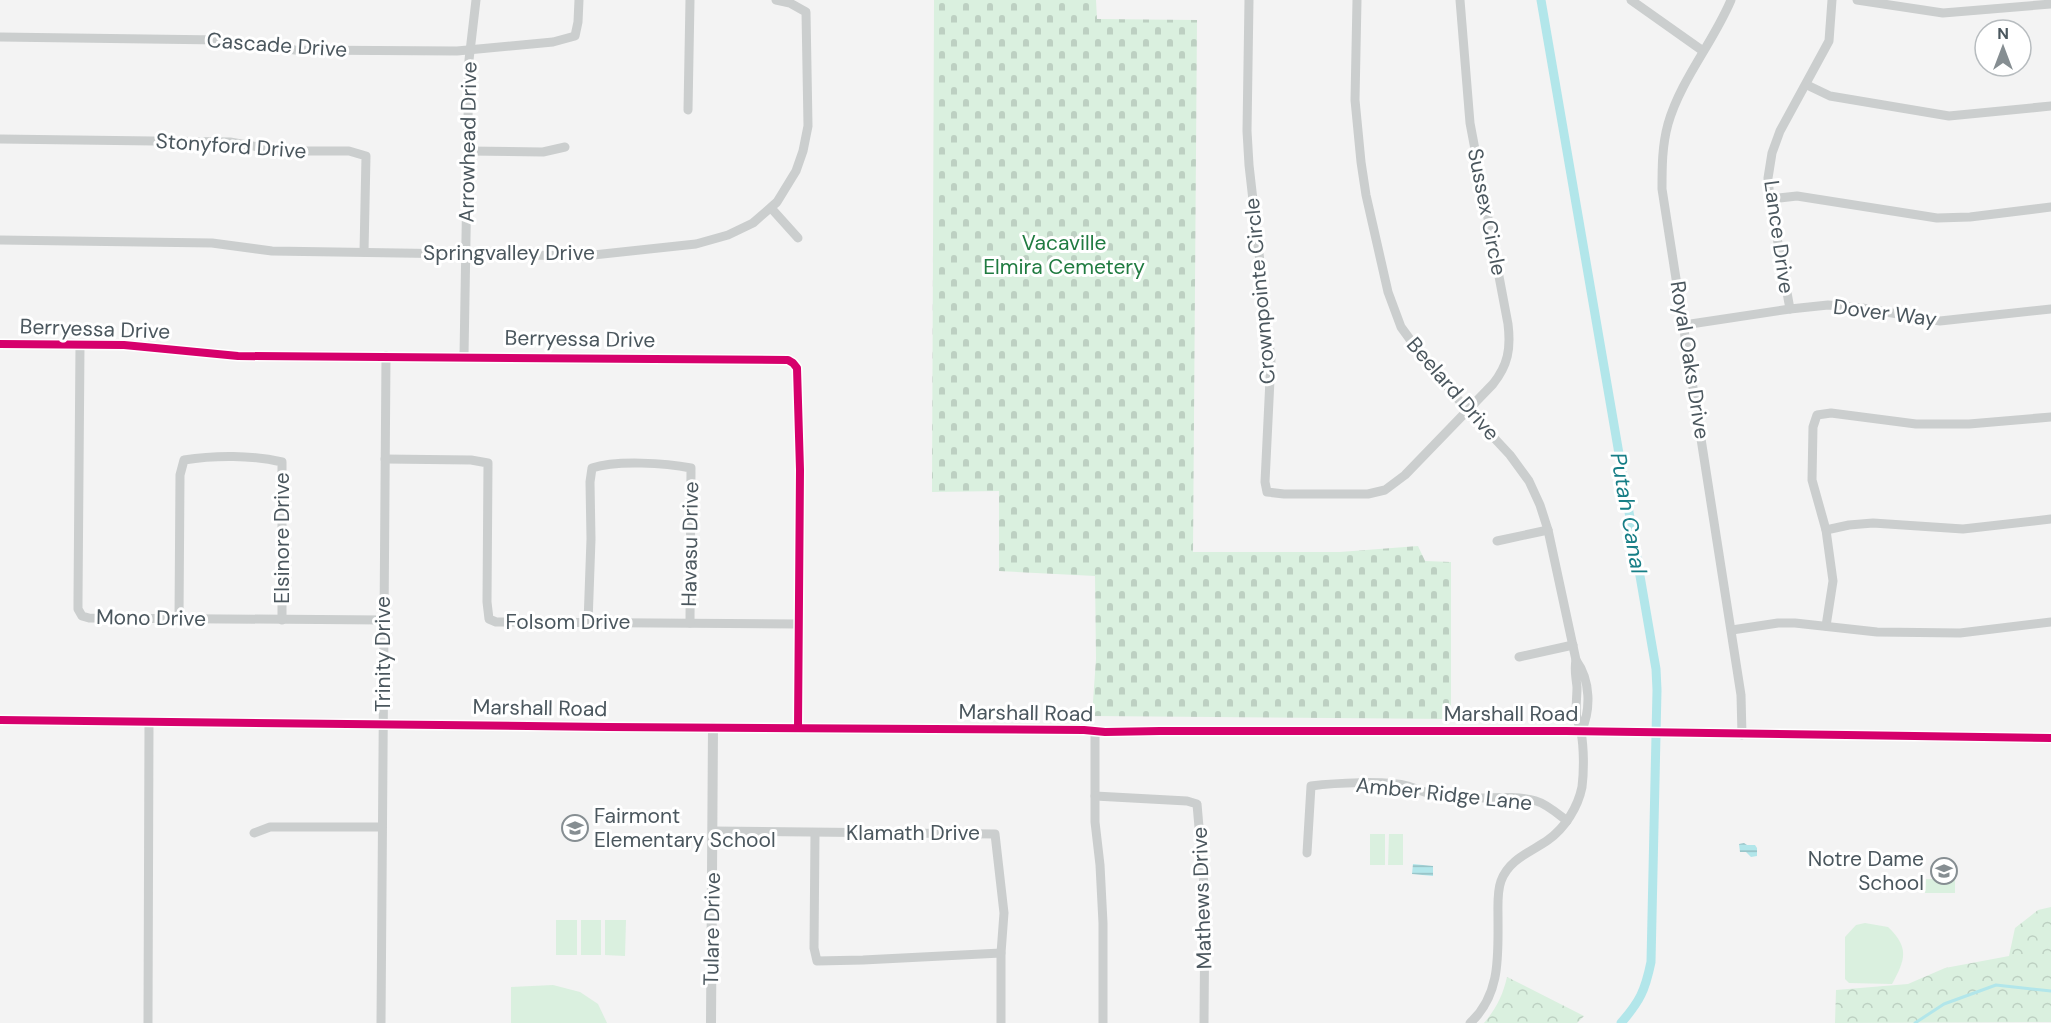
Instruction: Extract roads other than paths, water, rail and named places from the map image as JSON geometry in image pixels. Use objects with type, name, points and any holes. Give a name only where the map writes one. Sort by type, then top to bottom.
[{"type":"street","name":"Arrowhead Drive","points":[[464,356],[470,49],[476,0]]},
{"type":"street","name":"Cascade Drive","points":[[0,37],[221,40],[295,50],[457,51],[553,42],[575,36],[579,0]]},
{"type":"street","points":[[688,110],[690,0]]},
{"type":"street","name":"Springvalley Drive","points":[[0,240],[212,243],[272,251],[584,256],[696,244],[728,235],[753,222],[777,202],[803,152],[808,126],[806,12],[790,3],[776,0]]},
{"type":"street","name":"Crownpointe Circle","points":[[1249,0],[1247,131],[1249,165],[1271,359],[1265,455],[1267,492],[1368,494],[1385,490],[1405,475],[1468,408]]},
{"type":"street","name":"Beelard Drive","points":[[1357,0],[1355,100],[1360,162],[1388,292],[1401,327],[1436,373],[1510,455],[1529,482],[1548,530],[1576,660],[1574,672],[1576,718],[1581,732],[1582,786],[1577,805],[1567,821],[1550,839],[1516,860],[1504,873],[1498,898],[1496,976],[1488,1000],[1470,1023]]},
{"type":"street","name":"Sussex Circle","points":[[1460,0],[1470,123],[1510,341],[1509,356],[1503,371],[1468,408]]},
{"type":"street","points":[[1631,0],[1703,51]]},
{"type":"street","name":"Royal Oaks Drive","points":[[1731,0],[1721,24],[1703,51],[1673,109],[1662,154],[1662,189],[1742,695],[1742,735]]},
{"type":"street","name":"Lance Drive","points":[[1790,309],[1768,178],[1772,153],[1780,131],[1829,40],[1833,0]]},
{"type":"street","points":[[1857,0],[1943,13],[2051,4]]},
{"type":"street","points":[[1806,85],[1830,96],[1949,116],[2051,106]]},
{"type":"street","name":"Stonyford Drive","points":[[0,139],[230,142],[282,151],[355,152],[366,156],[363,252]]},
{"type":"street","points":[[468,151],[543,152],[565,147]]},
{"type":"street","points":[[1770,199],[1797,196],[1937,218],[1970,217],[2051,207]]},
{"type":"street","points":[[771,208],[798,238]]},
{"type":"street","name":"Dover Way","points":[[1684,325],[1828,305],[1862,308],[1940,321],[2051,309]]},
{"type":"street","name":"Berryessa Drive","points":[[0,344],[124,345],[238,356],[788,360],[797,368],[800,470],[798,728]]},
{"type":"street","name":"Mono Drive","points":[[80,345],[78,609],[82,616],[89,618],[384,620]]},
{"type":"street","name":"Trinity Drive","points":[[381,1023],[386,356]]},
{"type":"street","points":[[1826,626],[1833,580],[1826,530],[1812,480],[1813,427],[1817,415],[1831,414],[1916,424],[1969,424],[2051,417]]},
{"type":"street","name":"Elsinore Drive","points":[[179,619],[180,475],[184,460],[265,458],[282,462],[282,620]]},
{"type":"street","name":"Folsom Drive","points":[[385,459],[471,460],[488,463],[487,602],[489,619],[496,622],[798,624]]},
{"type":"street","name":"Havasu Drive","points":[[588,623],[591,475],[592,468],[604,464],[674,464],[691,468],[690,623]]},
{"type":"street","points":[[1826,530],[1873,523],[1963,529],[2051,519]]},
{"type":"street","points":[[1497,541],[1548,530]]},
{"type":"street","points":[[1732,630],[1778,623],[1894,633],[1960,633],[2051,622]]},
{"type":"street","points":[[1518,657],[1573,645]]},
{"type":"street","name":"Marshall Road","points":[[0,720],[1095,731],[1581,732],[2051,738]]},
{"type":"street","points":[[148,1023],[149,722]]},
{"type":"street","name":"Tulare Drive","points":[[711,1023],[713,727]]},
{"type":"street","points":[[1095,731],[1095,822],[1101,865],[1103,923],[1103,1023]]},
{"type":"street","name":"Amber Ridge Lane","points":[[1307,853],[1311,786],[1325,784],[1389,784],[1407,786],[1431,795],[1451,798],[1524,799],[1537,801],[1567,821]]},
{"type":"street","name":"Mathews Drive","points":[[1095,796],[1187,801],[1197,804],[1205,897],[1204,1023]]},
{"type":"street","points":[[254,833],[270,828],[382,827]]},
{"type":"street","name":"Klamath Drive","points":[[713,831],[995,834],[1004,913],[1001,953],[1001,1023]]},
{"type":"street","points":[[815,833],[814,948],[817,961],[1001,953]]},
{"type":"water","points":[[1739,844],[1755,845],[1757,856],[1751,857],[1746,852],[1740,852]]},
{"type":"water","points":[[1413,864],[1433,866],[1433,876],[1412,874]]},
{"type":"waterway","name":"Putah Canal","points":[[1541,0],[1656,669],[1651,962],[1641,995],[1621,1023]]},
{"type":"waterway","points":[[1915,1023],[1944,1004],[1996,985],[2051,991]]},
{"type":"place","name":"Fairmont Elementary School","points":[[575,828]]},
{"type":"place","name":"Notre Dame School","points":[[1944,871]]},
{"type":"park label","name":"Vacaville Elmira Cemetery","points":[[1064,255]]}]
